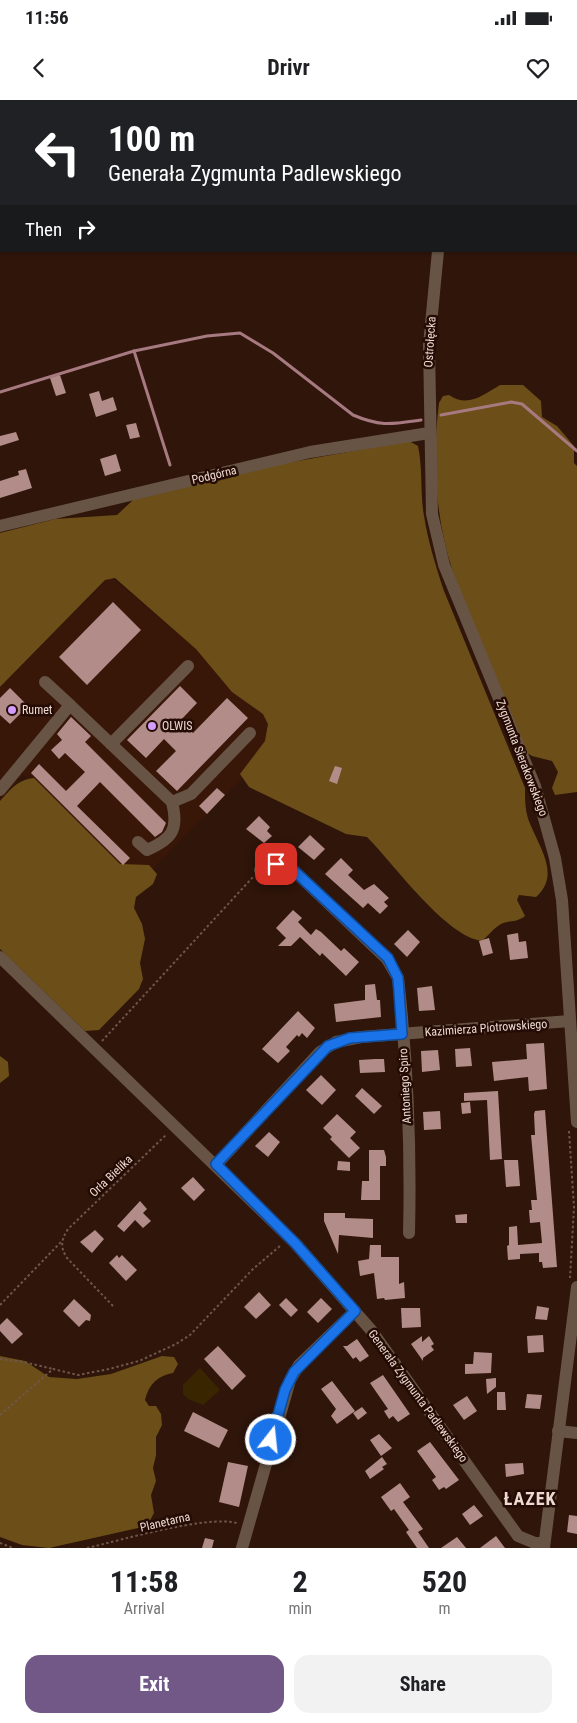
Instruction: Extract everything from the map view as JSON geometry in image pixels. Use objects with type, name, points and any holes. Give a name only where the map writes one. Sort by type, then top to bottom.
[{"type":"street","name":"Ostrołęcka","points":[[429,433],[429,345],[438,252]]},
{"type":"street","name":"Podgórna","points":[[0,526],[310,452],[429,433]]},
{"type":"street","name":"Zygmunta Sierakowskiego","points":[[429,433],[430,503],[440,551],[452,588],[536,786],[555,858],[562,900],[570,1021],[573,1124]]},
{"type":"street","points":[[111,744],[188,666]]},
{"type":"street","points":[[45,682],[172,802],[176,823],[168,838],[147,850],[138,842]]},
{"type":"street","points":[[0,790],[70,705]]},
{"type":"street","points":[[172,802],[191,794],[250,733]]},
{"type":"street","name":"Antoniego Spiro","points":[[260,870],[276,864],[290,867],[388,958],[398,978],[410,1192],[409,1233]]},
{"type":"street","name":"Generała Zygmunta Padlewskiego","points":[[0,957],[216,1164],[295,1243],[355,1311],[392,1357],[518,1536],[544,1546]]},
{"type":"street","name":"Kazimierza Piotrowskiego","points":[[216,1164],[328,1046],[350,1038],[570,1021]]},
{"type":"street","points":[[544,1546],[573,1286]]},
{"type":"street","points":[[242,1548],[247,1525],[290,1380],[299,1365],[355,1311]]},
{"type":"street","points":[[558,1432],[577,1433]]},
{"type":"path","points":[[96,1048],[260,870]]},
{"type":"path","points":[[573,1124],[573,1286]]},
{"type":"path","name":"Orła Bielika","points":[[0,1306],[62,1242],[68,1229],[176,1126]]},
{"type":"path","points":[[62,1242],[67,1258],[113,1306]]},
{"type":"path","points":[[0,1359],[24,1362],[78,1375],[139,1361],[176,1344],[190,1335],[253,1269],[280,1246]]},
{"type":"path","points":[[0,1415],[53,1369]]},
{"type":"path","name":"Planetarna","points":[[87,1548],[205,1522],[229,1520],[247,1525]]},
{"type":"path","points":[[0,1543],[13,1548]]},
{"type":"shaded area","points":[[500,385],[523,385],[541,401],[542,417],[557,426],[574,446],[574,463],[577,466],[577,792],[555,795],[552,788],[558,772],[552,761],[532,756],[524,751],[453,572],[442,530],[436,467],[439,403],[443,396],[449,395],[456,399],[475,399]]},
{"type":"shaded area","points":[[409,441],[418,446],[424,516],[441,582],[525,788],[525,803],[528,817],[543,853],[548,872],[543,889],[536,897],[519,895],[517,900],[525,916],[518,920],[501,924],[482,941],[468,936],[436,913],[367,837],[346,834],[249,787],[240,774],[265,741],[268,724],[263,714],[232,692],[196,649],[115,578],[105,580],[0,687],[0,533],[55,519],[117,515],[133,500],[281,464]]},
{"type":"shaded area","name":"Rumet","points":[[110,576],[292,727],[139,883],[23,775],[0,802],[0,688]]},
{"type":"shaded area","points":[[34,778],[120,864],[149,865],[157,874],[153,884],[136,897],[134,908],[142,924],[145,939],[140,963],[143,979],[139,989],[99,1030],[85,1031],[0,949],[0,801],[19,783]]},
{"type":"shaded area","points":[[0,1056],[8,1062],[9,1076],[0,1083]]},
{"type":"shaded area","points":[[0,1356],[25,1361],[49,1377],[77,1379],[111,1374],[162,1356],[174,1357],[178,1364],[173,1373],[162,1376],[154,1382],[145,1400],[149,1406],[156,1406],[161,1414],[162,1425],[156,1437],[156,1455],[153,1468],[156,1481],[151,1495],[154,1513],[147,1526],[49,1548],[22,1545],[0,1537]]},
{"type":"shaded area","points":[[200,1368],[220,1390],[203,1405],[188,1399],[183,1394],[183,1385]]},
{"type":"building","points":[[60,375],[66,393],[56,396],[50,378]]},
{"type":"building","points":[[99,391],[102,401],[113,397],[117,410],[96,417],[89,394]]},
{"type":"building","points":[[136,423],[140,437],[130,439],[126,425]]},
{"type":"building","points":[[16,432],[19,440],[0,446],[0,436]]},
{"type":"building","points":[[116,454],[121,471],[105,476],[100,459]]},
{"type":"building","points":[[26,469],[32,488],[0,498],[0,481],[19,475],[18,471]]},
{"type":"building","points":[[113,602],[141,630],[87,685],[59,657]]},
{"type":"building","points":[[180,686],[197,703],[180,721],[193,733],[227,698],[248,718],[177,791],[156,771],[176,751],[164,739],[146,758],[127,740]]},
{"type":"building","name":"Rumet","points":[[10,688],[28,706],[10,724],[0,715],[0,698]]},
{"type":"building","points":[[71,717],[91,736],[85,742],[166,823],[162,832],[155,837],[100,782],[77,806],[130,858],[123,865],[31,773],[39,764],[66,791],[85,772],[65,753],[59,759],[51,750],[62,740],[57,734]]},
{"type":"building","points":[[335,766],[342,768],[337,784],[329,781]]},
{"type":"building","points":[[217,788],[225,795],[207,814],[199,806]]},
{"type":"building","points":[[259,816],[270,827],[267,831],[272,836],[264,843],[246,829]]},
{"type":"building","points":[[310,835],[325,849],[314,860],[298,847]]},
{"type":"building","points":[[341,858],[353,870],[348,875],[364,890],[374,884],[389,898],[384,902],[388,906],[380,914],[368,903],[363,908],[325,874]]},
{"type":"building","points":[[293,910],[302,918],[298,922],[311,935],[316,929],[341,951],[344,948],[359,962],[346,976],[322,953],[320,956],[300,937],[291,946],[278,946],[286,938],[276,928]]},
{"type":"building","points":[[408,930],[420,942],[407,957],[394,944]]},
{"type":"building","points":[[518,933],[519,942],[526,941],[528,958],[510,960],[507,935]]},
{"type":"building","points":[[489,938],[493,953],[483,956],[479,941]]},
{"type":"building","points":[[375,984],[377,1000],[380,1000],[381,1017],[336,1022],[334,1004],[365,1000],[365,985]]},
{"type":"building","points":[[432,986],[435,1010],[419,1011],[417,988]]},
{"type":"building","points":[[298,1011],[315,1028],[307,1038],[302,1033],[299,1037],[297,1035],[286,1047],[290,1051],[278,1063],[262,1049]]},
{"type":"building","points":[[544,1043],[547,1089],[529,1091],[528,1077],[494,1081],[492,1062],[527,1059],[526,1044]]},
{"type":"building","points":[[470,1048],[472,1066],[456,1067],[455,1049]]},
{"type":"building","points":[[438,1050],[440,1070],[422,1072],[421,1051]]},
{"type":"building","points":[[384,1059],[385,1072],[360,1073],[359,1060]]},
{"type":"building","points":[[321,1075],[336,1090],[322,1105],[306,1090]]},
{"type":"building","points":[[362,1088],[382,1106],[374,1114],[355,1096]]},
{"type":"building","points":[[498,1091],[502,1159],[490,1160],[487,1100],[464,1101],[464,1093]]},
{"type":"building","points":[[470,1102],[471,1113],[462,1114],[461,1103]]},
{"type":"building","points":[[545,1110],[557,1267],[543,1268],[542,1262],[539,1262],[539,1253],[520,1254],[520,1259],[508,1260],[507,1246],[509,1245],[509,1227],[517,1226],[518,1245],[542,1243],[540,1222],[530,1223],[529,1210],[532,1210],[531,1200],[537,1200],[531,1135],[535,1135],[534,1114],[535,1111]]},
{"type":"building","points":[[440,1111],[441,1129],[424,1130],[423,1112]]},
{"type":"building","points":[[337,1114],[356,1132],[350,1138],[360,1148],[349,1158],[330,1139],[332,1137],[323,1128]]},
{"type":"building","points":[[269,1132],[280,1142],[268,1157],[255,1146]]},
{"type":"building","points":[[369,1150],[384,1150],[386,1157],[386,1166],[380,1166],[380,1200],[361,1200],[362,1181],[369,1181]]},
{"type":"building","points":[[504,1160],[518,1160],[520,1186],[506,1187]]},
{"type":"building","points":[[338,1161],[350,1162],[350,1171],[337,1170]]},
{"type":"building","points":[[193,1177],[205,1190],[194,1201],[181,1188]]},
{"type":"building","points":[[140,1201],[147,1209],[143,1213],[151,1221],[143,1228],[135,1220],[124,1232],[117,1226]]},
{"type":"building","points":[[324,1213],[345,1213],[345,1218],[373,1219],[373,1238],[339,1235],[338,1254],[324,1221]]},
{"type":"building","points":[[467,1214],[467,1223],[456,1223],[455,1215]]},
{"type":"building","points":[[95,1230],[104,1239],[92,1253],[80,1242]]},
{"type":"building","points":[[370,1245],[381,1245],[381,1257],[399,1257],[399,1284],[404,1282],[405,1298],[377,1299],[374,1273],[360,1276],[358,1261],[369,1259]]},
{"type":"building","points":[[117,1255],[119,1258],[122,1255],[137,1270],[126,1281],[109,1263]]},
{"type":"building","points":[[259,1292],[271,1305],[256,1319],[244,1307]]},
{"type":"building","points":[[286,1298],[298,1310],[291,1317],[279,1305]]},
{"type":"building","points":[[321,1298],[332,1309],[318,1323],[307,1312]]},
{"type":"building","points":[[74,1299],[91,1315],[90,1321],[86,1320],[79,1327],[63,1311]]},
{"type":"building","points":[[537,1306],[549,1308],[547,1320],[535,1319]]},
{"type":"building","points":[[401,1308],[420,1308],[421,1327],[402,1328]]},
{"type":"building","points":[[7,1318],[23,1334],[12,1344],[0,1331],[0,1325]]},
{"type":"building","points":[[543,1335],[544,1352],[528,1353],[527,1336]]},
{"type":"building","points":[[422,1336],[422,1342],[429,1336],[434,1344],[431,1346],[434,1350],[423,1358],[423,1361],[411,1344]]},
{"type":"building","points":[[357,1339],[369,1356],[360,1362],[356,1357],[353,1359],[343,1346],[347,1346]]},
{"type":"building","points":[[218,1346],[246,1376],[232,1390],[204,1359]]},
{"type":"building","points":[[474,1352],[492,1353],[491,1373],[465,1374],[465,1364],[473,1364]]},
{"type":"building","points":[[383,1375],[410,1414],[398,1422],[393,1416],[389,1419],[384,1411],[388,1409],[370,1383]]},
{"type":"building","points":[[496,1378],[496,1387],[487,1394],[486,1379]]},
{"type":"building","points":[[332,1381],[355,1411],[337,1424],[331,1416],[336,1409],[321,1389]]},
{"type":"building","points":[[497,1392],[505,1392],[506,1410],[497,1410]]},
{"type":"building","points":[[527,1394],[542,1395],[540,1409],[525,1408]]},
{"type":"building","points":[[467,1396],[477,1411],[464,1420],[453,1405]]},
{"type":"building","points":[[362,1407],[367,1413],[358,1420],[353,1413]]},
{"type":"building","points":[[193,1412],[228,1430],[219,1448],[184,1431]]},
{"type":"building","points":[[379,1434],[392,1448],[381,1456],[370,1440]]},
{"type":"building","points":[[430,1442],[459,1480],[446,1489],[444,1487],[439,1490],[432,1480],[436,1477],[417,1451]]},
{"type":"building","points":[[382,1457],[387,1464],[382,1467],[384,1469],[370,1479],[365,1471]]},
{"type":"building","points":[[228,1462],[248,1466],[239,1507],[219,1502]]},
{"type":"building","points":[[523,1463],[524,1474],[506,1477],[505,1464]]},
{"type":"building","points":[[400,1483],[410,1497],[403,1502],[423,1529],[418,1532],[429,1548],[417,1548],[406,1532],[409,1530],[394,1509],[391,1511],[381,1497]]},
{"type":"building","points":[[474,1505],[483,1516],[470,1525],[462,1514]]},
{"type":"building","points":[[569,1515],[577,1516],[577,1534],[567,1532]]},
{"type":"building","points":[[496,1536],[505,1548],[480,1548]]},
{"type":"building","points":[[457,1537],[466,1548],[441,1548]]},
{"type":"building","points":[[205,1538],[214,1540],[212,1548],[202,1548]]},
{"type":"waterway","points":[[0,392],[134,351],[207,336],[240,333],[273,353],[353,415],[387,424],[421,420]]},
{"type":"waterway","points":[[134,351],[170,465]]},
{"type":"waterway","points":[[441,415],[511,402],[522,404],[577,451]]},
{"type":"place","name":"Rumet","points":[[12,710]]},
{"type":"place","name":"OLWIS","points":[[152,726]]},
{"type":"district","name":"ŁAZEK","points":[[530,1499]]},
{"type":"route","points":[[271,1440],[285,1390],[294,1372],[355,1311],[295,1243],[216,1164],[320,1052],[328,1046],[350,1038],[402,1034],[398,978],[388,958],[290,867],[284,864],[276,864]]}]
